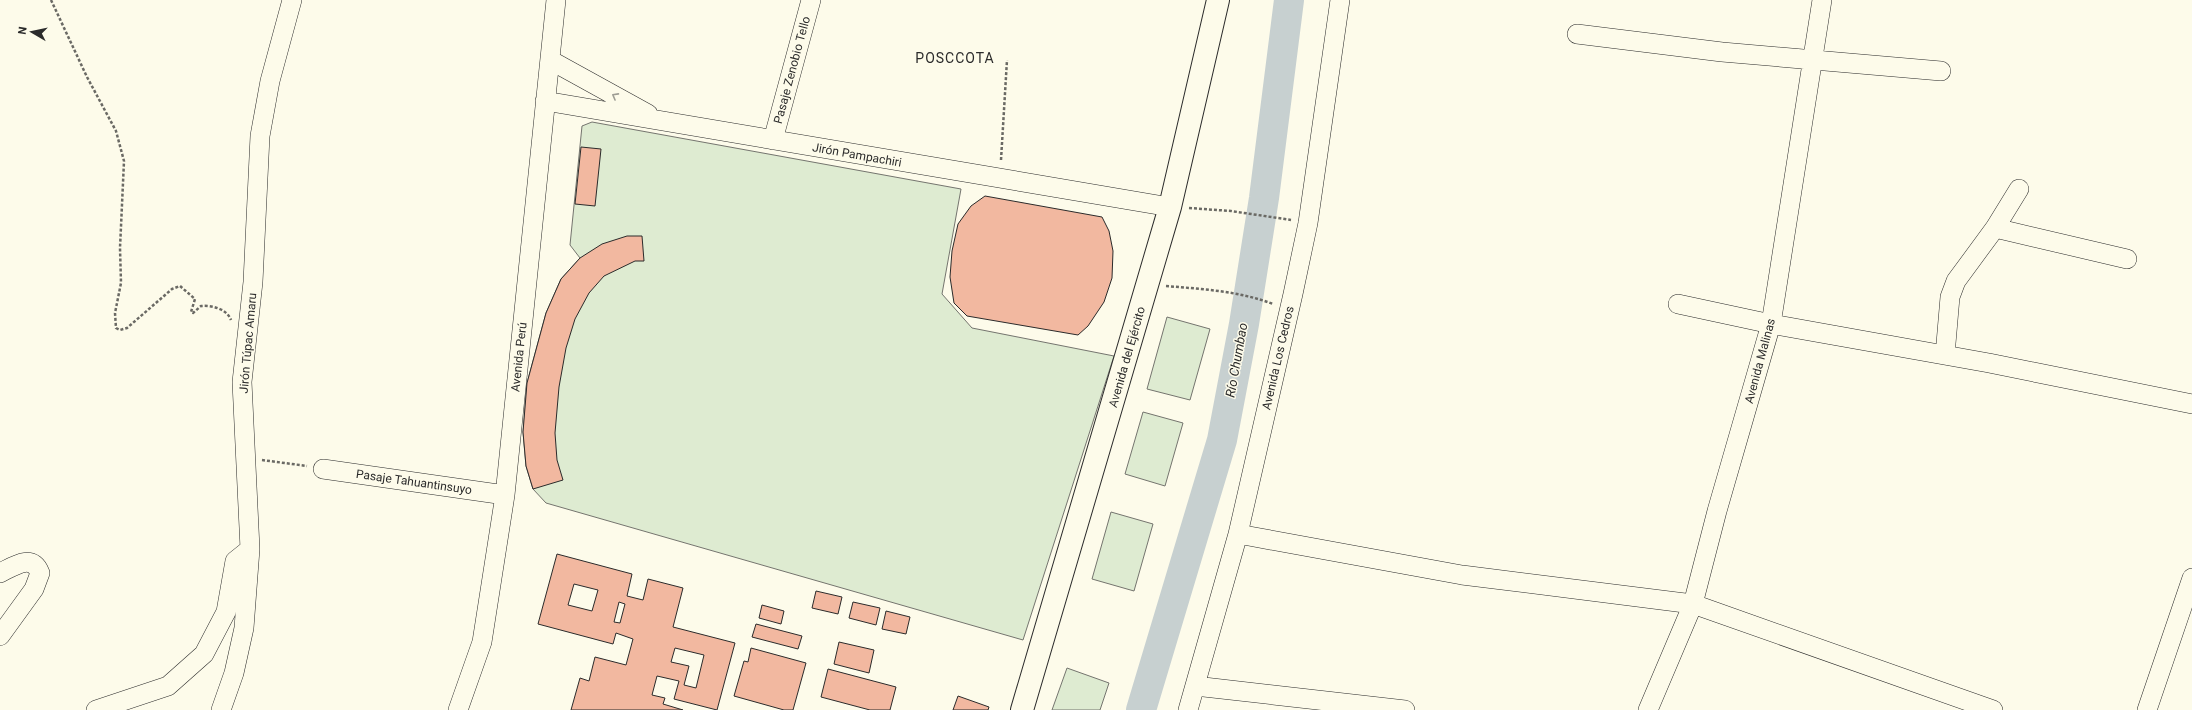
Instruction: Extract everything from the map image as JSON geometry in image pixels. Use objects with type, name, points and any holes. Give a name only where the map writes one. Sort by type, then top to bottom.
[{"type":"highway","name":"Avenida del Ejército","points":[[1022,710],[1170,207],[1218,0]]},
{"type":"street","name":"Jirón Túpac Amaru","points":[[221,710],[234,673],[244,628],[250,549],[242,382],[253,282],[260,136],[270,81],[292,0]]},
{"type":"street","name":"Avenida Perú","points":[[458,710],[482,642],[505,495],[556,0]]},
{"type":"street","name":"Pasaje Zenobio Tello","points":[[773,140],[811,0]]},
{"type":"street","name":"Avenida Los Cedros","points":[[1188,710],[1238,534],[1308,223],[1340,0]]},
{"type":"street","name":"Avenida Malinas","points":[[1648,710],[1693,604],[1717,511],[1770,324],[1814,60],[1822,0]]},
{"type":"street","points":[[1577,34],[1722,52],[1941,71]]},
{"type":"street","points":[[550,60],[662,121]]},
{"type":"street","name":"Jirón Pampachiri","points":[[545,101],[1170,207]]},
{"type":"street","points":[[1945,355],[1950,297],[1956,281],[1995,228],[2019,190]]},
{"type":"street","points":[[1995,228],[2127,259]]},
{"type":"street","points":[[1678,304],[1770,324],[1945,355],[2192,404]]},
{"type":"street","name":"Pasaje Tahuantinsuyo","points":[[323,469],[505,495]]},
{"type":"street","points":[[1238,534],[1462,575],[1693,604],[1993,710]]},
{"type":"street","points":[[96,710],[168,686],[204,654],[226,612],[235,561],[250,549]]},
{"type":"street","points":[[0,574],[24,561],[31,562],[37,566],[40,573],[34,589],[0,636]]},
{"type":"street","points":[[2147,710],[2192,578]]},
{"type":"street","points":[[1195,686],[1405,710]]},
{"type":"path","points":[[51,0],[86,77],[116,132],[124,161],[120,248],[121,283],[115,313],[116,328],[120,330],[127,328],[172,289],[180,286],[195,299],[191,312],[193,313],[201,306],[222,310],[228,314],[231,324]]},
{"type":"path","points":[[999,179],[1007,60]]},
{"type":"path","points":[[1170,207],[1231,211],[1272,218]]},
{"type":"path","points":[[1148,285],[1218,291],[1258,298]]},
{"type":"path","points":[[246,458],[323,469]]},
{"type":"green space","points":[[592,122],[961,189],[942,294],[972,328],[1114,356],[1023,640],[546,503],[533,489],[526,466],[523,432],[527,383],[546,313],[561,279],[580,258],[570,245],[582,126]]},
{"type":"green space","points":[[1167,317],[1210,329],[1190,400],[1147,389]]},
{"type":"green space","points":[[1143,412],[1183,423],[1165,486],[1125,474]]},
{"type":"green space","points":[[1111,512],[1153,524],[1134,591],[1092,579]]},
{"type":"green space","points":[[1067,668],[1109,683],[1100,710],[1052,710]]},
{"type":"building","points":[[581,147],[601,149],[595,206],[575,204]]},
{"type":"building","points":[[985,196],[1102,217],[1109,231],[1113,251],[1112,278],[1104,302],[1088,326],[1078,335],[967,316],[954,303],[950,277],[952,251],[958,224],[971,206]]},
{"type":"building","points":[[627,236],[642,236],[644,261],[635,261],[604,276],[589,293],[575,319],[566,348],[559,387],[555,433],[557,460],[563,480],[533,489],[526,466],[523,432],[527,383],[546,313],[561,279],[580,258],[602,244]]},
{"type":"building","points":[[557,554],[632,574],[627,596],[643,600],[648,579],[683,588],[673,627],[735,643],[717,710],[674,699],[679,681],[657,676],[652,695],[665,698],[663,704],[683,710],[571,710],[580,678],[589,681],[595,657],[626,665],[633,639],[616,633],[613,644],[538,624]],"holes":[[[574,584],[598,590],[592,611],[568,605]],[[619,602],[625,604],[620,623],[614,622]],[[675,648],[704,655],[696,688],[684,685],[689,666],[671,662]]]},
{"type":"building","points":[[816,591],[842,597],[838,614],[812,608]]},
{"type":"building","points":[[853,602],[880,608],[876,625],[849,618]]},
{"type":"building","points":[[762,605],[784,611],[781,624],[759,618]]},
{"type":"building","points":[[886,611],[910,617],[906,634],[882,629]]},
{"type":"building","points":[[756,624],[802,636],[798,649],[752,637]]},
{"type":"building","points":[[839,642],[874,650],[869,673],[834,664]]},
{"type":"building","points":[[751,648],[806,663],[793,710],[784,710],[734,696],[744,661],[748,662]]},
{"type":"building","points":[[828,669],[896,687],[890,710],[870,710],[821,697]]},
{"type":"building","points":[[958,696],[989,707],[988,710],[953,710]]},
{"type":"waterway","name":"Río Chumbao","points":[[1141,710],[1222,440],[1244,324],[1264,198],[1289,0]]},
{"type":"district","name":"POSCCOTA","points":[[955,58]]}]
